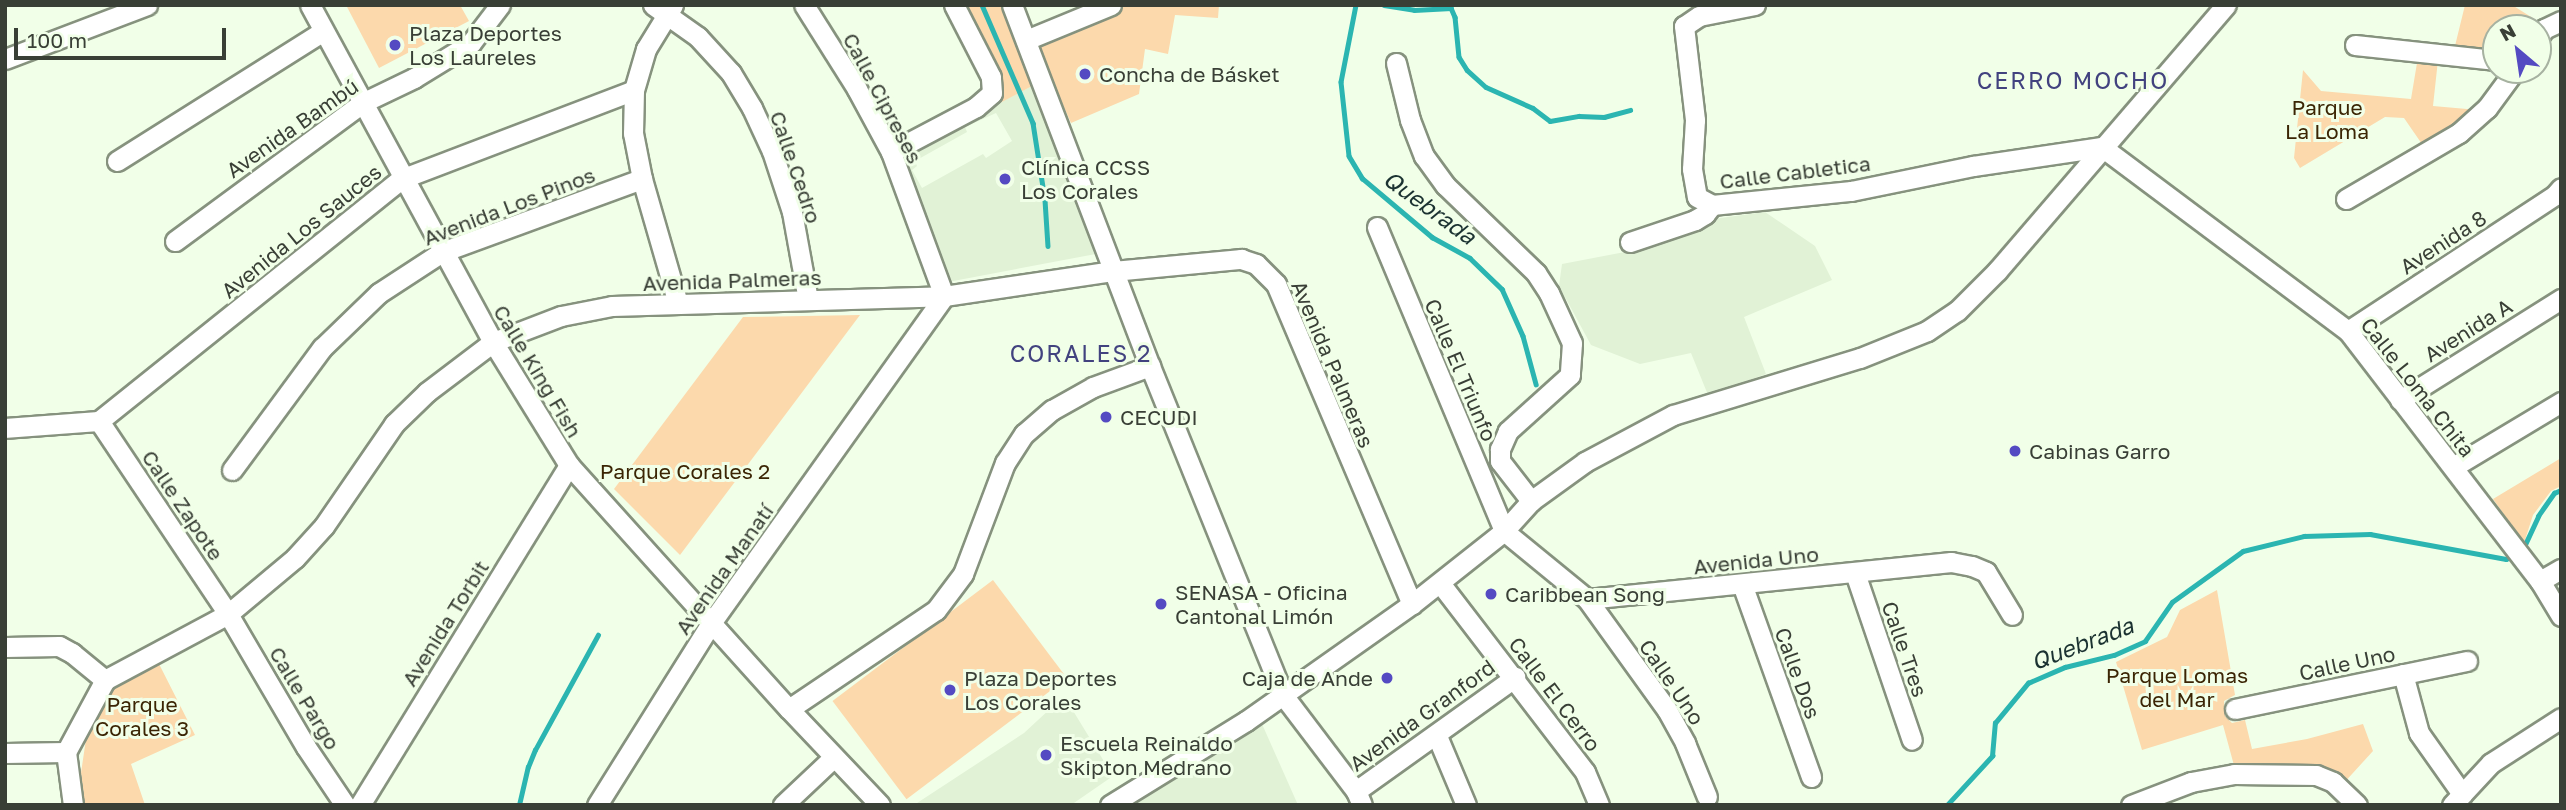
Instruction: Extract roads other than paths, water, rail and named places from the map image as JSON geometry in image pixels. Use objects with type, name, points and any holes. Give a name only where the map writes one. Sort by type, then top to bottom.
[{"type":"street","points":[[5,59],[147,5]]},
{"type":"street","name":"Calle King Fish","points":[[310,5],[322,32],[442,252],[569,466],[789,709],[880,805]]},
{"type":"street","name":"Avenida Bambú","points":[[175,241],[362,103],[414,78],[471,43],[500,5]]},
{"type":"street","name":"Calle Cipreses","points":[[804,5],[857,89],[891,152],[944,296]]},
{"type":"street","points":[[891,152],[976,107],[992,93],[992,77],[954,5]]},
{"type":"street","points":[[1012,5],[1150,366],[1283,695],[1359,798]]},
{"type":"street","name":"Calle Cabletica","points":[[1755,5],[1699,16],[1685,26],[1695,120],[1692,169],[1697,197],[1712,205],[1852,191],[1973,166],[2102,148]]},
{"type":"street","points":[[1110,805],[1283,695],[1412,604],[1504,531],[1531,501],[1585,463],[1673,415],[1860,358],[1927,331],[1957,311],[1997,271],[2226,5]]},
{"type":"street","points":[[1026,40],[1105,6]]},
{"type":"street","points":[[664,8],[646,49],[634,90],[633,133],[642,178],[678,304]]},
{"type":"street","name":"Calle Cedro","points":[[664,8],[731,73],[752,108],[772,151],[792,212],[808,300]]},
{"type":"street","points":[[117,161],[322,32]]},
{"type":"street","points":[[2355,45],[2482,59]]},
{"type":"street","points":[[1396,63],[1410,120],[1424,156],[1446,185],[1536,273],[1549,293],[1572,343],[1570,375],[1508,430],[1500,449],[1500,461],[1531,501]]},
{"type":"street","points":[[2346,199],[2459,133],[2487,108],[2505,84]]},
{"type":"street","name":"Avenida Los Sauces","points":[[99,421],[401,179],[634,90]]},
{"type":"street","name":"Calle Loma Chita","points":[[2102,148],[2348,331],[2540,582],[2561,616]]},
{"type":"street","name":"Avenida Los Pinos","points":[[232,470],[263,431],[292,385],[352,316],[379,293],[442,252],[642,178]]},
{"type":"street","name":"Avenida 8","points":[[2348,331],[2559,195]]},
{"type":"street","points":[[1630,242],[1695,220],[1705,214],[1712,205]]},
{"type":"street","name":"Calle El Triunfo","points":[[1377,227],[1504,531]]},
{"type":"street","name":"Avenida Palmeras","points":[[105,680],[228,614],[295,558],[324,526],[394,424],[427,392],[493,342],[561,316],[612,306],[944,296],[1113,271],[1241,259],[1256,264],[1276,284],[1412,604]]},
{"type":"street","name":"Avenida Manatí","points":[[597,805],[711,623],[944,296]]},
{"type":"street","name":"Avenida A","points":[[2400,400],[2561,299]]},
{"type":"street","points":[[789,709],[936,610],[963,574],[1005,463],[1024,434],[1052,410],[1094,387],[1150,366]]},
{"type":"street","points":[[2453,467],[2561,402]]},
{"type":"street","points":[[5,428],[99,421]]},
{"type":"street","name":"Calle Zapote","points":[[99,421],[228,614]]},
{"type":"street","name":"Avenida Torbit","points":[[360,805],[569,466]]},
{"type":"street","points":[[1504,531],[1587,599]]},
{"type":"street","name":"Avenida Uno","points":[[1587,599],[1951,562],[1986,572],[2012,615]]},
{"type":"street","points":[[2540,582],[2561,569]]},
{"type":"street","name":"Calle Tres","points":[[1855,573],[1912,740]]},
{"type":"street","name":"Calle El Cerro","points":[[1440,583],[1586,772],[1599,805]]},
{"type":"street","name":"Calle Dos","points":[[1742,584],[1811,777]]},
{"type":"street","name":"Calle Uno","points":[[1587,599],[1667,710],[1685,743],[1707,797]]},
{"type":"street","name":"Calle Pargo","points":[[228,614],[306,747],[345,805]]},
{"type":"street","points":[[5,648],[59,646],[105,680],[66,752],[73,805]]},
{"type":"street","name":"Calle Uno","points":[[2235,709],[2468,661]]},
{"type":"street","points":[[2403,674],[2419,733],[2457,800],[2491,763],[2561,718]]},
{"type":"street","name":"Avenida Granford","points":[[1359,798],[1515,677]]},
{"type":"street","points":[[1437,736],[1466,805]]},
{"type":"street","points":[[5,753],[66,752]]},
{"type":"street","points":[[783,805],[834,757]]},
{"type":"street","points":[[2131,805],[2191,782],[2234,774],[2316,775],[2333,782],[2357,805]]},
{"type":"waterway","points":[[982,5],[1033,123],[1045,200],[1048,246]]},
{"type":"waterway","name":"Quebrada","points":[[1356,5],[1341,82],[1349,156],[1362,178],[1432,237],[1470,258],[1502,289],[1523,336],[1536,384]]},
{"type":"waterway","name":"Quebrada","points":[[1384,5],[1414,10],[1451,8],[1455,17],[1459,57],[1467,70],[1486,87],[1533,108],[1550,121],[1579,116],[1604,117],[1630,110]]},
{"type":"waterway","name":"Quebrada","points":[[2522,551],[2538,516],[2554,493],[2561,490]]},
{"type":"waterway","name":"Quebrada","points":[[1947,805],[1992,756],[1995,723],[2028,683],[2065,667],[2114,655],[2145,641],[2172,602],[2243,551],[2304,536],[2370,534],[2506,559],[2515,556]]},
{"type":"waterway","points":[[519,805],[535,750],[598,635]]},
{"type":"place","name":"Plaza Deportes Los Laureles","points":[[395,45]]},
{"type":"place","name":"Concha de Básket","points":[[1085,74]]},
{"type":"place","name":"Clínica CCSS Los Corales","points":[[1005,179]]},
{"type":"place","name":"CECUDI","points":[[1106,417]]},
{"type":"place","name":"Cabinas Garro","points":[[2015,451]]},
{"type":"place","name":"Caribbean Song","points":[[1491,594]]},
{"type":"place","name":"SENASA - Oficina Cantonal Limón","points":[[1161,604]]},
{"type":"place","name":"Caja de Ande","points":[[1387,678]]},
{"type":"place","name":"Plaza Deportes Los Corales","points":[[950,690]]},
{"type":"place","name":"Escuela Reinaldo Skipton Medrano","points":[[1046,755]]},
{"type":"district","name":"CERRO MOCHO","points":[[2073,80]]},
{"type":"district","name":"CORALES 2","points":[[1081,353]]},
{"type":"park label","name":"Parque La Loma","points":[[2327,119]]},
{"type":"park label","name":"Parque Corales 2","points":[[685,471]]},
{"type":"park label","name":"Parque Lomas del Mar","points":[[2177,687]]},
{"type":"park label","name":"Parque Corales 3","points":[[142,716]]}]
